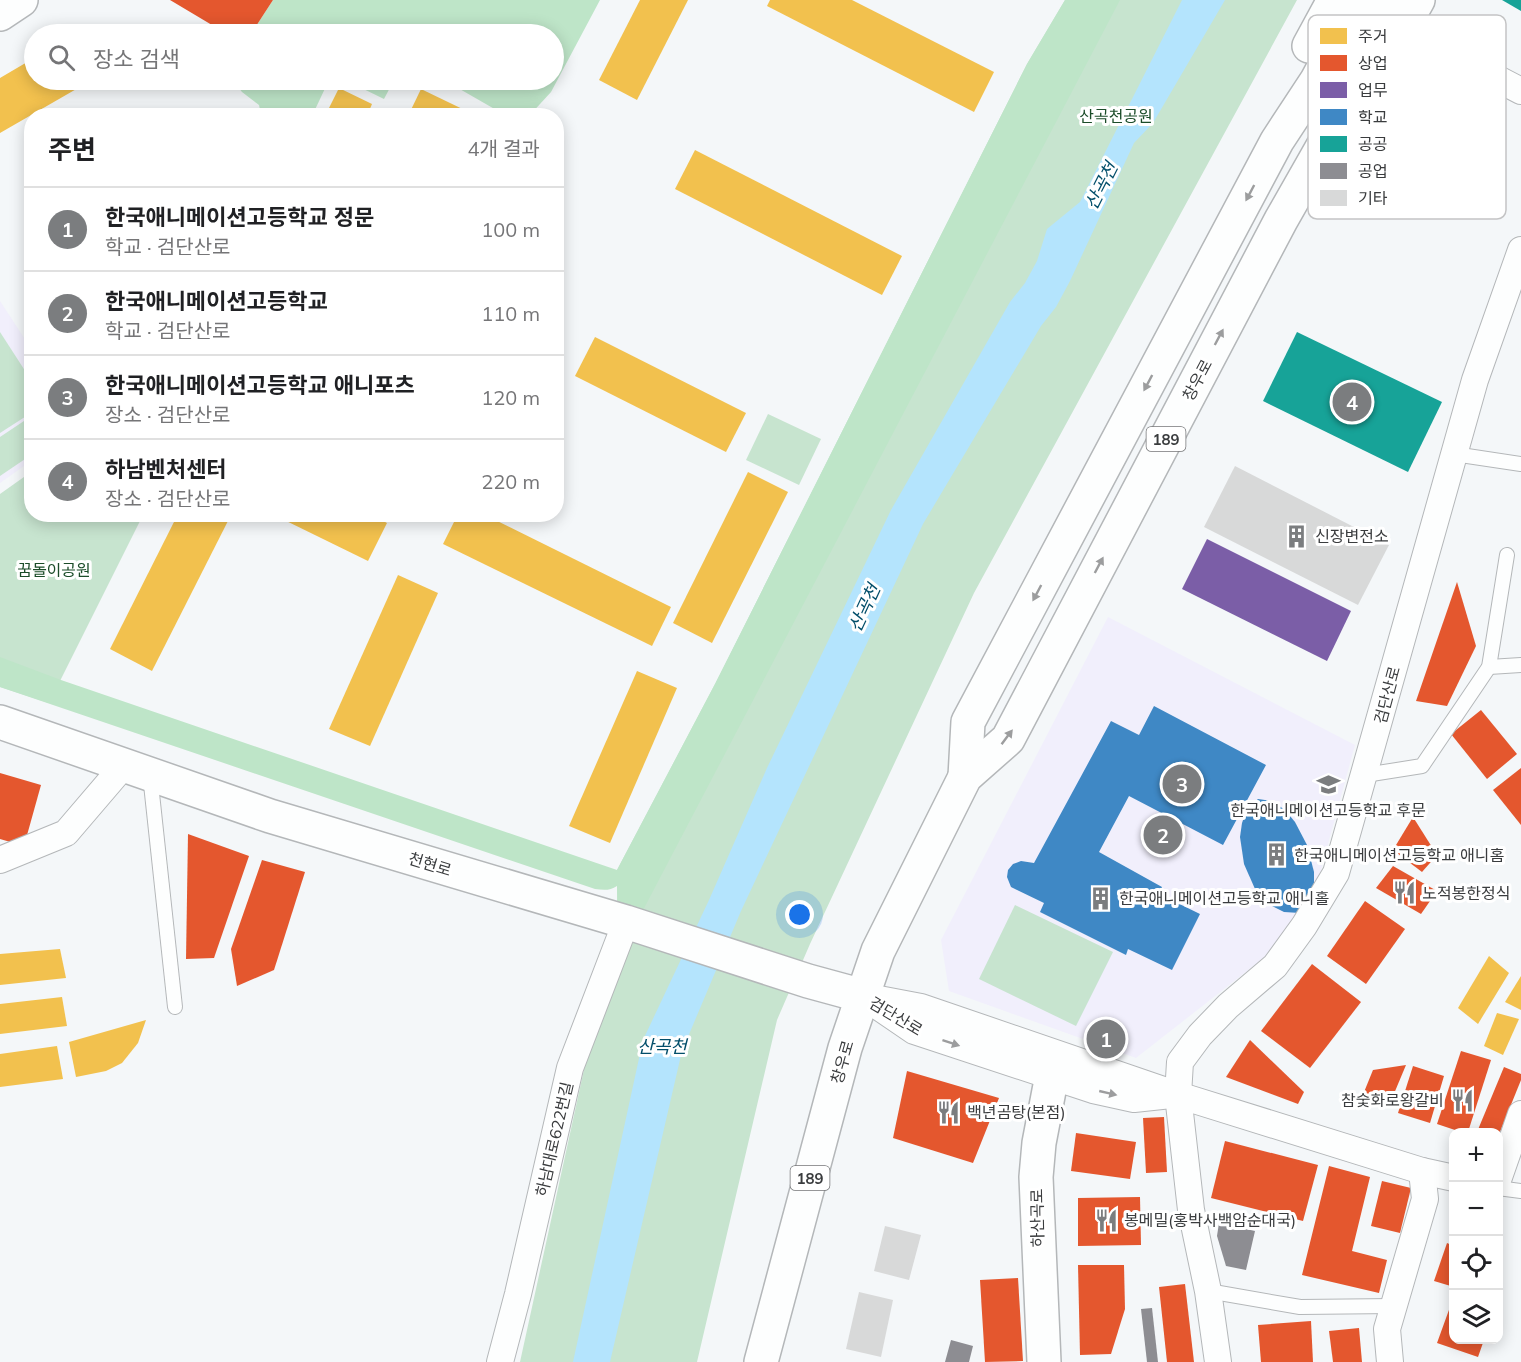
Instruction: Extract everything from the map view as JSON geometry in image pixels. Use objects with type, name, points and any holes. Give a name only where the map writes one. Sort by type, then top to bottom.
[{"type":"main road","points":[[0,14],[21,0]]},
{"type":"main road","points":[[1326,15],[1334,0]]},
{"type":"main road","name":"창우로","points":[[1352,15],[1360,0]]},
{"type":"main road","name":"창우로","points":[[1396,14],[1418,0]]},
{"type":"main road","points":[[1277,141],[1296,72],[1308,49]]},
{"type":"main road","name":"창우로","points":[[965,777],[968,722],[1277,141],[1308,94]]},
{"type":"main road","name":"창우로","points":[[761,1362],[845,1048],[878,951],[965,777],[1008,739],[1308,173]]},
{"type":"main road","name":"천현로","points":[[0,722],[270,816],[626,922],[863,996]]},
{"type":"main road","name":"하산곡로","points":[[1044,1362],[1036,1177],[1039,1143],[1052,1075]]},
{"type":"street","points":[[1506,82],[1521,91]]},
{"type":"street","name":"검단산로","points":[[1218,1362],[1208,1292],[1191,1210],[1178,1095],[1180,1062],[1200,1035],[1228,1006],[1275,966],[1304,926],[1336,873],[1475,380],[1521,250]]},
{"type":"street","points":[[0,860],[66,833],[137,769]]},
{"type":"street","name":"하남대로622번길","points":[[500,1362],[570,1068],[626,922]]},
{"type":"street","name":"검단산로","points":[[863,996],[921,1007],[1178,1095]]},
{"type":"street","name":"검단산로","points":[[863,996],[914,1031],[1093,1090],[1134,1099],[1178,1095]]},
{"type":"street","points":[[1178,1095],[1422,1171],[1449,1177]]},
{"type":"street","points":[[1503,1166],[1521,1114]]},
{"type":"street","points":[[1390,1362],[1387,1329],[1425,1199],[1422,1171]]},
{"type":"lane","points":[[1454,454],[1521,464]]},
{"type":"lane","points":[[1365,775],[1422,766],[1489,667],[1507,555]]},
{"type":"lane","points":[[1489,667],[1521,665]]},
{"type":"lane","points":[[137,769],[175,1007]]},
{"type":"lane","points":[[1503,1189],[1521,1191]]},
{"type":"lane","points":[[1208,1292],[1300,1307],[1394,1306]]},
{"type":"shaded area","points":[[0,301],[24,338],[24,466],[0,483]]},
{"type":"shaded area","points":[[1108,617],[1355,745],[1306,925],[1136,1058],[949,991],[941,940]]},
{"type":"green space","points":[[273,0],[600,0],[564,68],[564,24],[257,24]]},
{"type":"green space","name":"산곡천공원","points":[[1065,0],[1297,0],[974,593],[810,944],[777,1020],[697,1362],[520,1362],[599,1001],[618,958],[617,870],[715,684],[1027,64]]},
{"type":"green space","points":[[1065,0],[1120,0],[618,958],[617,886],[604,890],[595,889],[0,687],[0,657],[61,680],[617,870],[715,684],[1027,64]]},
{"type":"green space","points":[[240,90],[324,90],[316,108],[260,108],[259,105]]},
{"type":"green space","points":[[366,90],[389,90],[384,99]]},
{"type":"green space","points":[[461,90],[552,90],[536,108],[493,108]]},
{"type":"green space","points":[[0,332],[24,369],[24,418],[0,433]]},
{"type":"green space","points":[[768,414],[821,439],[799,485],[746,460]]},
{"type":"green space","points":[[24,421],[24,460],[0,476],[0,437]]},
{"type":"green space","name":"꿈돌이공원","points":[[24,477],[24,522],[140,522],[49,703],[0,687],[0,494]]},
{"type":"green space","points":[[1015,905],[1113,952],[1076,1026],[979,979]]},
{"type":"water","name":"산곡천","points":[[1182,0],[1225,0],[1153,123],[1134,143],[1056,307],[1041,326],[923,524],[741,911],[682,1051],[610,1362],[573,1362],[643,1040],[709,900],[767,768],[891,510],[1010,302],[1025,283],[1037,261],[1047,229],[1080,202]]},
{"type":"building: 주거","points":[[640,0],[688,0],[637,100],[599,80]]},
{"type":"building: 주거","points":[[770,0],[852,0],[994,72],[974,112],[767,6]]},
{"type":"building: 주거","points":[[24,64],[24,90],[75,90],[43,108],[24,108],[24,119],[0,133],[0,78]]},
{"type":"building: 주거","points":[[338,90],[343,90],[372,104],[370,108],[329,108]]},
{"type":"building: 주거","points":[[421,90],[423,90],[460,108],[412,108]]},
{"type":"building: 주거","points":[[695,150],[902,256],[882,295],[675,189]]},
{"type":"building: 주거","points":[[595,337],[746,413],[726,452],[575,376]]},
{"type":"building: 주거","points":[[748,472],[788,492],[712,643],[673,623]]},
{"type":"building: 주거","points":[[174,522],[227,522],[152,671],[110,649]]},
{"type":"building: 주거","points":[[288,522],[385,522],[387,523],[368,561]]},
{"type":"building: 주거","points":[[454,522],[499,522],[671,607],[652,646],[443,544]]},
{"type":"building: 주거","points":[[398,575],[438,593],[370,746],[329,729]]},
{"type":"building: 주거","points":[[637,671],[677,688],[610,843],[569,826]]},
{"type":"building: 주거","points":[[60,949],[66,978],[0,985],[0,954]]},
{"type":"building: 주거","points":[[1489,956],[1509,973],[1478,1024],[1458,1008]]},
{"type":"building: 주거","points":[[1521,976],[1521,1010],[1505,1002]]},
{"type":"building: 주거","points":[[62,997],[67,1026],[0,1034],[0,1004]]},
{"type":"building: 주거","points":[[1497,1013],[1519,1019],[1503,1055],[1484,1046]]},
{"type":"building: 주거","points":[[146,1020],[138,1043],[122,1063],[106,1071],[76,1077],[69,1042]]},
{"type":"building: 주거","points":[[57,1046],[63,1079],[0,1087],[0,1054]]},
{"type":"building: 상업","points":[[170,0],[273,0],[257,24],[210,24]]},
{"type":"building: 상업","points":[[1457,582],[1476,646],[1447,706],[1416,701]]},
{"type":"building: 상업","points":[[1481,710],[1517,754],[1487,779],[1451,734]]},
{"type":"building: 상업","points":[[1521,768],[1521,825],[1493,790]]},
{"type":"building: 상업","points":[[0,773],[41,785],[24,846],[0,839]]},
{"type":"building: 상업","points":[[1413,817],[1437,855],[1422,872],[1393,850]]},
{"type":"building: 상업","points":[[188,834],[249,856],[214,958],[186,959]]},
{"type":"building: 상업","points":[[262,860],[305,872],[274,970],[237,986],[231,949]]},
{"type":"building: 상업","points":[[1393,866],[1437,891],[1421,914],[1376,888]]},
{"type":"building: 상업","points":[[1365,901],[1405,929],[1366,984],[1327,956]]},
{"type":"building: 상업","points":[[1312,964],[1361,1002],[1310,1068],[1261,1031]]},
{"type":"building: 상업","points":[[1250,1040],[1304,1092],[1298,1104],[1226,1077]]},
{"type":"building: 상업","points":[[1461,1051],[1491,1060],[1469,1128],[1449,1128],[1437,1124]]},
{"type":"building: 상업","points":[[1406,1065],[1388,1108],[1362,1097],[1373,1070]]},
{"type":"building: 상업","points":[[1413,1066],[1444,1076],[1430,1123],[1398,1113]]},
{"type":"building: 상업","points":[[1504,1067],[1521,1074],[1521,1080],[1502,1128],[1479,1128]]},
{"type":"building: 상업","points":[[907,1071],[999,1098],[973,1163],[893,1138]]},
{"type":"building: 상업","points":[[1164,1117],[1167,1172],[1146,1173],[1143,1118]]},
{"type":"building: 상업","points":[[1076,1133],[1136,1142],[1130,1179],[1071,1171]]},
{"type":"building: 상업","points":[[1225,1141],[1318,1165],[1303,1221],[1211,1198]]},
{"type":"building: 상업","points":[[1329,1166],[1370,1177],[1352,1251],[1387,1260],[1379,1293],[1302,1275]]},
{"type":"building: 상업","points":[[1382,1181],[1411,1188],[1400,1233],[1371,1226]]},
{"type":"building: 상업","points":[[1140,1197],[1141,1245],[1078,1246],[1078,1198]]},
{"type":"building: 상업","points":[[1447,1243],[1449,1244],[1449,1286],[1434,1281]]},
{"type":"building: 상업","points":[[1078,1265],[1124,1265],[1125,1309],[1111,1354],[1080,1355]]},
{"type":"building: 상업","points":[[1018,1278],[1023,1361],[985,1362],[980,1280]]},
{"type":"building: 상업","points":[[1185,1284],[1194,1362],[1167,1362],[1159,1287]]},
{"type":"building: 상업","points":[[1449,1310],[1449,1344],[1483,1344],[1478,1357],[1437,1343]]},
{"type":"building: 상업","points":[[1311,1321],[1313,1362],[1261,1362],[1258,1325]]},
{"type":"building: 상업","points":[[1359,1328],[1362,1362],[1333,1362],[1329,1331]]},
{"type":"building: 업무","points":[[1207,539],[1351,611],[1327,661],[1182,589]]},
{"type":"building: 학교","points":[[1154,706],[1266,765],[1223,845],[1129,796],[1099,852],[1162,887],[1159,894],[1200,914],[1172,970],[1128,949],[1126,955],[1040,912],[1044,903],[1011,887],[1007,877],[1008,870],[1013,864],[1021,861],[1034,863],[1111,721],[1139,735]]},
{"type":"building: 학교","name":"한국애니메이션고등학교 애니홈","points":[[1258,799],[1272,801],[1285,810],[1295,822],[1307,845],[1314,872],[1314,883],[1310,904],[1300,913],[1284,912],[1264,902],[1255,889],[1244,864],[1240,837],[1242,823],[1247,809]]},
{"type":"building: 공공","points":[[1502,0],[1521,0],[1521,11]]},
{"type":"building: 공공","points":[[1297,332],[1442,402],[1408,472],[1263,401]]},
{"type":"building: 공업","points":[[1219,1223],[1255,1231],[1246,1270],[1226,1266],[1217,1236]]},
{"type":"building: 공업","points":[[1152,1308],[1158,1362],[1147,1362],[1141,1309]]},
{"type":"building: 공업","points":[[951,1340],[973,1346],[969,1362],[945,1362]]},
{"type":"building: 기타","name":"신장변전소","points":[[1235,466],[1389,545],[1358,605],[1204,527]]},
{"type":"building: 기타","points":[[885,1226],[921,1235],[909,1280],[874,1271]]},
{"type":"building: 기타","points":[[859,1292],[893,1300],[881,1357],[846,1349]]},
{"type":"place","name":"하남벤처센터","points":[[1352,402]]},
{"type":"place","name":"신장변전소","points":[[1297,536]]},
{"type":"place","name":"한국애니메이션고등학교 애니포츠","points":[[1182,784]]},
{"type":"place","name":"한국애니메이션고등학교 후문","points":[[1328,785]]},
{"type":"place","name":"한국애니메이션고등학교","points":[[1163,835]]},
{"type":"place","name":"한국애니메이션고등학교 애니홈","points":[[1276,855]]},
{"type":"place","name":"노적봉한정식","points":[[1404,893]]},
{"type":"place","name":"한국애니메이션고등학교 애니홀","points":[[1101,898]]},
{"type":"place","name":"한국애니메이션고등학교 정문","points":[[1106,1039]]},
{"type":"place","name":"참숯화로왕갈비","points":[[1462,1100]]},
{"type":"place","name":"백년곰탕(본점)","points":[[949,1112]]},
{"type":"place","name":"봉메밀(홍박사백암순대국)","points":[[1106,1220]]}]
